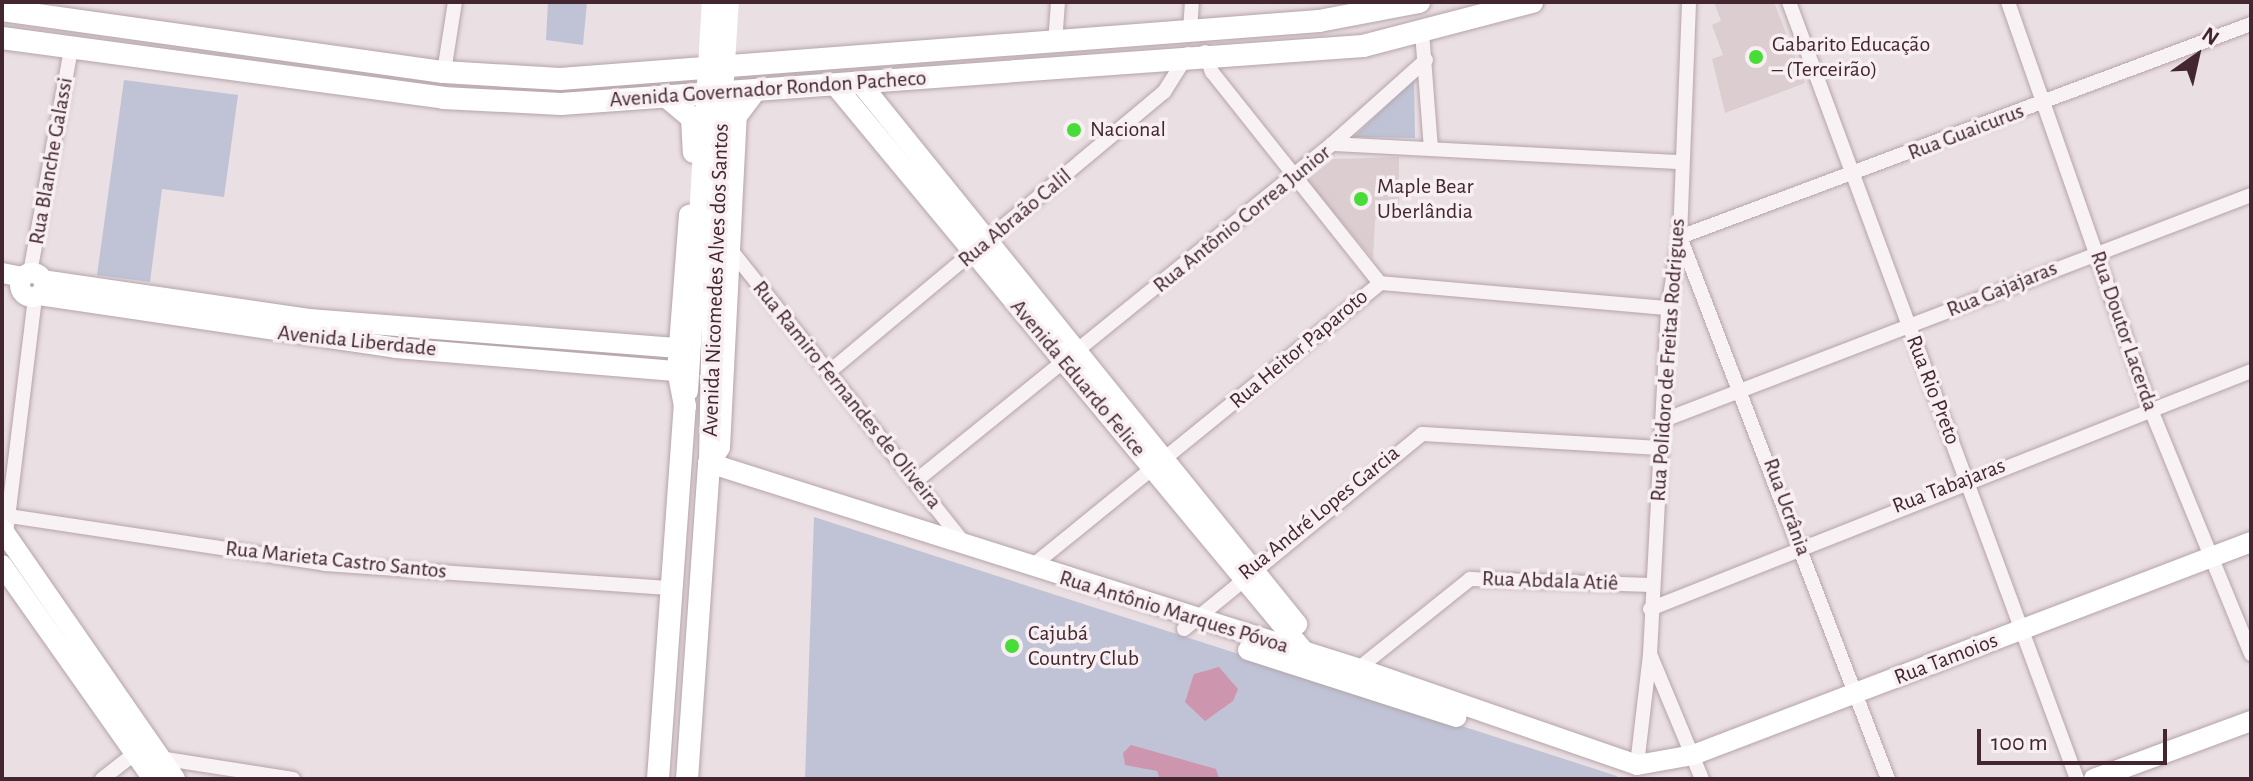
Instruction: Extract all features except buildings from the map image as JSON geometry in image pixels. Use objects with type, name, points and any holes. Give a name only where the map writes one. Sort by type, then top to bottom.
[{"type":"main road","name":"Avenida Governador Rondon Pacheco","points":[[2,10],[444,72],[560,79],[1055,43],[1419,2]]},
{"type":"main road","name":"Avenida Governador Rondon Pacheco","points":[[2,38],[443,98],[561,104],[862,85],[1197,53],[1363,46],[1532,2]]},
{"type":"main road","name":"Avenida Nicomedes Alves dos Santos","points":[[687,779],[709,470],[719,447],[712,250],[732,168],[736,116],[755,91]]},
{"type":"main road","name":"Avenida Nicomedes Alves dos Santos","points":[[658,779],[685,406],[679,359],[695,125],[667,97]]},
{"type":"main road","points":[[694,163],[715,147],[732,168]]},
{"type":"street","points":[[444,72],[455,2]]},
{"type":"street","name":"Avenida Nicomedes Alves dos Santos","points":[[712,2],[712,250]]},
{"type":"street","name":"Avenida Nicomedes Alves dos Santos","points":[[685,406],[712,250],[729,2]]},
{"type":"street","points":[[1055,43],[1058,2]]},
{"type":"street","points":[[1190,30],[1192,2]]},
{"type":"street","name":"Rua Polidoro de Freitas Rodrigues","points":[[1637,772],[1650,654],[1668,308],[1680,237],[1680,162],[1689,2]]},
{"type":"street","name":"Rua Rio Preto","points":[[1789,2],[1850,175],[2077,779]]},
{"type":"street","name":"Rua Doutor Lacerda","points":[[2008,2],[2041,104],[2151,410],[2209,558],[2251,654]]},
{"type":"street","name":"Rua Guaicurus","points":[[1680,237],[2251,24]]},
{"type":"street","points":[[1422,32],[1431,148]]},
{"type":"street","name":"Rua Blanche Galassi","points":[[32,289],[37,243],[71,49]]},
{"type":"street","points":[[1197,53],[1292,177],[1380,283]]},
{"type":"street","name":"Rua Abraão Calil","points":[[829,372],[1164,92],[1197,53]]},
{"type":"street","points":[[1332,144],[1426,60]]},
{"type":"street","name":"Avenida Eduardo Felice","points":[[835,85],[905,170],[982,246]]},
{"type":"street","name":"Avenida Eduardo Felice","points":[[862,85],[922,157],[982,246],[1249,571],[1323,668]]},
{"type":"street","name":"Rua Antônio Correa Junior","points":[[917,480],[1332,144],[1680,162]]},
{"type":"street","points":[[905,170],[922,157]]},
{"type":"street","name":"Rua Gajajaras","points":[[1664,420],[2096,251],[2251,195]]},
{"type":"street","name":"Rua Ucrânia","points":[[1680,237],[1743,389],[1888,779]]},
{"type":"street","name":"Rua Ramiro Fernandes de Oliveira","points":[[712,250],[829,372],[966,545]]},
{"type":"street","name":"Avenida Liberdade","points":[[2,273],[32,289],[441,350],[679,359]]},
{"type":"street","name":"Rua Heitor Paparoto","points":[[1031,567],[1380,283],[1668,308]]},
{"type":"street","points":[[32,289],[4,523],[175,779]]},
{"type":"street","name":"Avenida Liberdade","points":[[2,295],[32,289],[309,319],[442,329],[679,359]]},
{"type":"street","points":[[441,350],[442,329]]},
{"type":"street","name":"Rua Tabajaras","points":[[1650,609],[1800,544],[2251,371]]},
{"type":"street","name":"Rua André Lopes Garcia","points":[[1188,624],[1249,571],[1422,434],[1661,448]]},
{"type":"street","name":"Rua Antônio Marques Póvoa","points":[[709,470],[966,545],[1188,624]]},
{"type":"street","name":"Rua Antônio Marques Póvoa","points":[[709,470],[944,552],[1188,624],[1637,772]]},
{"type":"street","name":"Rua Marieta Castro Santos","points":[[4,523],[325,564],[672,588]]},
{"type":"street","name":"Rua Tamoios","points":[[1637,772],[1693,755],[2251,542]]},
{"type":"street","points":[[944,552],[966,545]]},
{"type":"street","points":[[2,565],[153,779]]},
{"type":"street","name":"Rua Abdala Atiê","points":[[1323,668],[1360,669],[1470,579],[1652,585]]},
{"type":"street","points":[[1650,654],[1702,779]]},
{"type":"street","name":"Rua Antônio Marques Póvoa","points":[[1323,668],[1360,669],[1637,772]]},
{"type":"street","points":[[2094,779],[2251,721]]},
{"type":"street","points":[[102,779],[134,754],[157,755],[293,779]]},
{"type":"shaded area","points":[[548,2],[587,2],[583,45],[546,40]]},
{"type":"shaded area","name":"Gabarito Educação – (Terceirão)","points":[[1714,2],[1774,2],[1805,83],[1725,113],[1712,59],[1723,55],[1712,25],[1721,21]]},
{"type":"shaded area","points":[[1414,79],[1415,138],[1354,137]]},
{"type":"shaded area","points":[[124,80],[238,95],[224,197],[162,189],[150,282],[97,275]]},
{"type":"shaded area","name":"Maple Bear Uberlândia","points":[[1399,157],[1399,219],[1375,219],[1373,259],[1307,180],[1333,159]]},
{"type":"shaded area","name":"Cajubá Country Club","points":[[814,517],[1617,776],[1617,779],[805,779]]},
{"type":"shaded area","points":[[1219,667],[1238,689],[1233,701],[1205,721],[1185,702],[1194,674]]},
{"type":"shaded area","points":[[1131,745],[1216,769],[1219,779],[1160,779],[1157,771],[1125,765],[1123,753]]},
{"type":"place","name":"Gabarito Educação – (Terceirão)","points":[[1756,57]]},
{"type":"place","name":"Nacional","points":[[1074,130]]},
{"type":"place","name":"Maple Bear Uberlândia","points":[[1361,199]]},
{"type":"place","name":"Cajubá Country Club","points":[[1012,646]]}]
